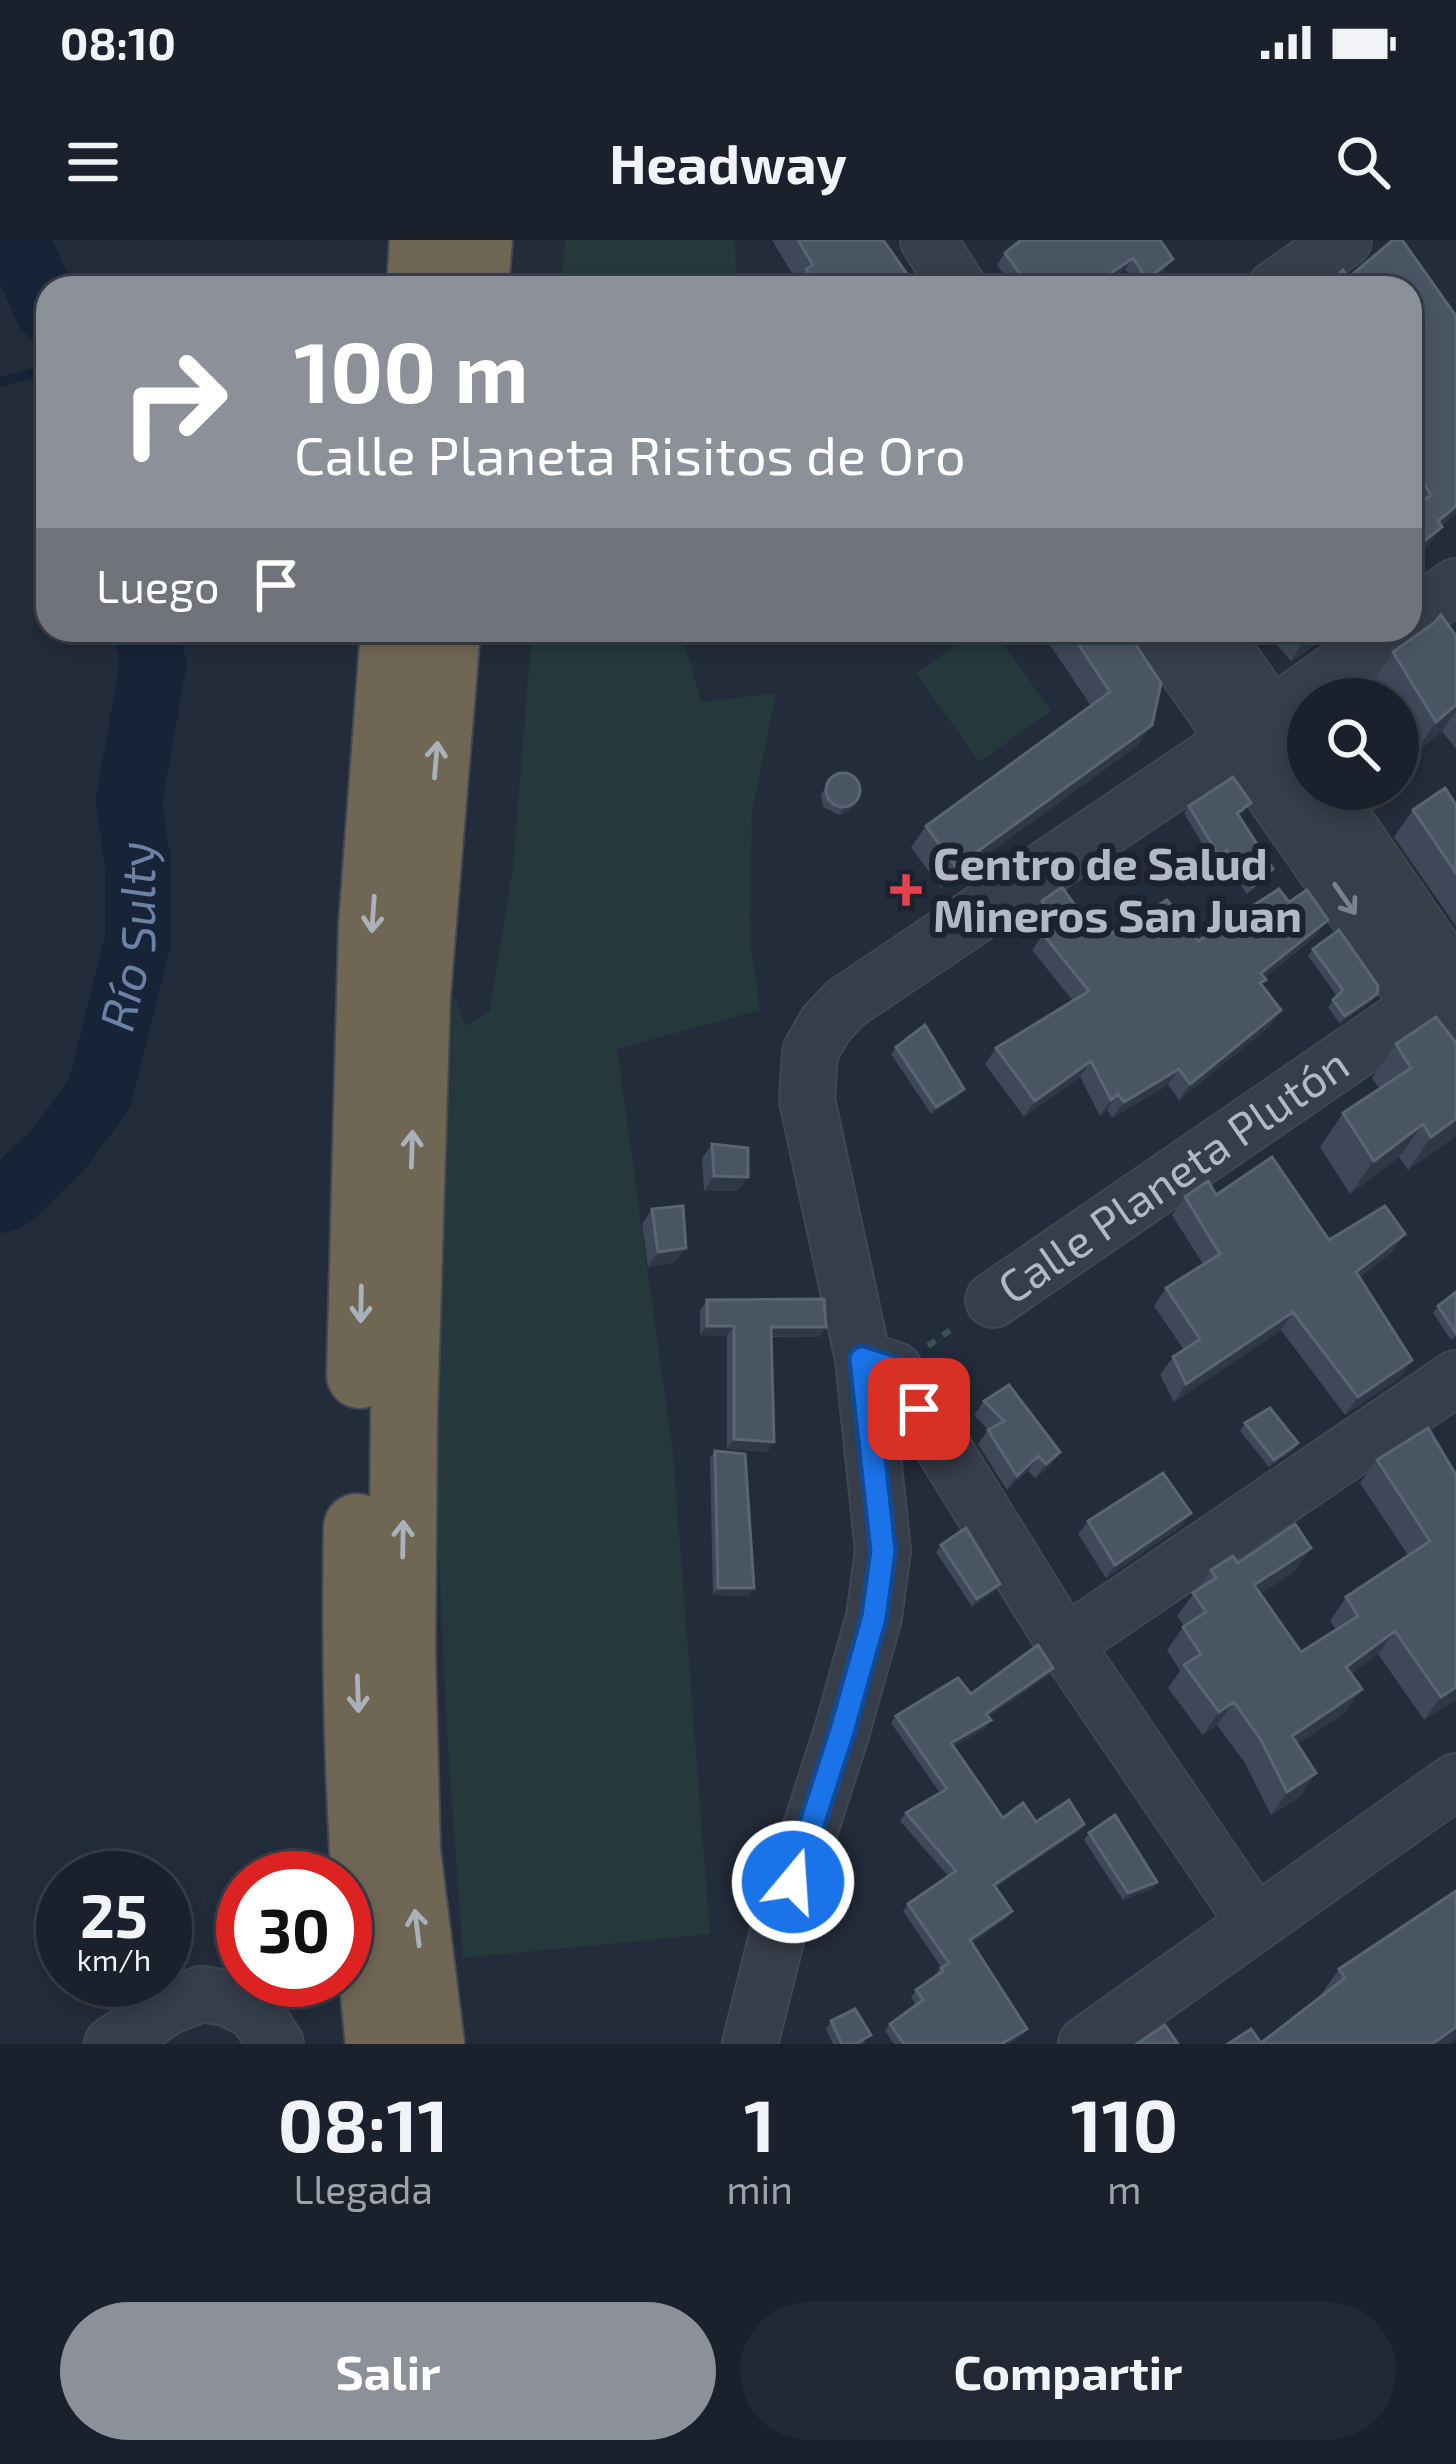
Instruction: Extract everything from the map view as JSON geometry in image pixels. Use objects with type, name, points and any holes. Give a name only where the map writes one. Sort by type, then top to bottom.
[{"type":"highway","points":[[420,276],[423,240]]},
{"type":"highway","points":[[476,276],[479,240]]},
{"type":"highway","points":[[380,2044],[367,1931],[356,1622],[368,1041],[393,642]]},
{"type":"highway","points":[[431,2044],[407,1851],[404,1439],[417,995],[446,642]]},
{"type":"street","points":[[928,240],[951,276]]},
{"type":"street","points":[[1292,276],[1344,240]]},
{"type":"street","points":[[1422,610],[1456,586]]},
{"type":"street","points":[[1171,642],[1253,728],[1444,990]]},
{"type":"street","points":[[1216,642],[1253,728],[1287,753]]},
{"type":"street","points":[[750,2044],[781,1920],[874,1617],[883,1551],[879,1364],[807,1100],[810,1052],[826,1024],[846,1004],[1377,642]]},
{"type":"street","points":[[1336,810],[1444,990],[1456,1057]]},
{"type":"street","name":"Calle Planeta Plutón","points":[[993,1300],[1444,990]]},
{"type":"street","points":[[879,1364],[1255,1923]]},
{"type":"street","points":[[1064,1643],[1456,1378]]},
{"type":"street","points":[[1086,2044],[1456,1781]]},
{"type":"street","points":[[112,2044],[168,2007],[201,1994],[227,1998],[255,2012],[276,2044]]},
{"type":"path","name":"Calle Planeta Plutón","points":[[879,1364],[993,1300]]},
{"type":"shaded area","points":[[565,240],[735,240],[736,276],[562,276]]},
{"type":"shaded area","points":[[531,642],[684,642],[701,702],[776,693],[752,813],[750,939],[760,1010],[617,1049],[673,1454],[710,1934],[463,1958],[435,1478],[453,994],[465,1026],[490,1011],[513,866]]},
{"type":"shaded area","points":[[961,642],[1002,642],[1051,711],[979,762],[916,673]]},
{"type":"building","points":[[798,240],[883,240],[908,276],[810,276],[806,269],[813,265]]},
{"type":"building","points":[[1021,240],[1160,240],[1173,259],[1151,276],[1145,276],[1133,258],[1107,276],[1021,276],[1005,253]]},
{"type":"building","points":[[1393,240],[1402,240],[1456,316],[1456,506],[1438,521],[1442,527],[1422,543],[1422,501],[1431,495],[1422,480],[1422,276],[1350,276]]},
{"type":"building","points":[[1441,615],[1456,636],[1456,705],[1436,722],[1419,694],[1419,678],[1409,678],[1393,652],[1407,642],[1422,642],[1422,631]]},
{"type":"building","points":[[1077,642],[1134,642],[1161,683],[1152,725],[956,867],[926,826],[1110,692]]},
{"type":"building","points":[[843,773],[855,778],[860,790],[855,802],[843,807],[831,802],[826,790],[831,778]]},
{"type":"building","points":[[1233,777],[1251,803],[1237,813],[1273,869],[1252,886],[1227,850],[1219,856],[1189,806]]},
{"type":"building","points":[[1445,788],[1456,805],[1456,873],[1413,810]]},
{"type":"building","points":[[1062,887],[1081,914],[1096,906],[1112,933],[1167,900],[1198,941],[1279,889],[1289,902],[1307,890],[1328,920],[1261,973],[1266,980],[1260,983],[1281,1010],[1190,1084],[1179,1069],[1124,1102],[1118,1094],[1111,1100],[1091,1061],[1035,1101],[996,1048],[1089,991],[1043,934],[1056,925],[1042,901]]},
{"type":"building","points":[[1339,930],[1378,986],[1377,994],[1345,1016],[1333,1000],[1343,990],[1313,949]]},
{"type":"building","points":[[1436,1017],[1456,1043],[1456,1119],[1431,1137],[1423,1124],[1374,1161],[1343,1113],[1411,1068],[1396,1044]]},
{"type":"building","points":[[925,1025],[964,1089],[936,1107],[896,1047]]},
{"type":"building","points":[[712,1144],[748,1148],[748,1177],[714,1176]]},
{"type":"building","points":[[1272,1157],[1329,1240],[1385,1206],[1405,1234],[1356,1272],[1412,1360],[1358,1397],[1293,1312],[1186,1384],[1173,1357],[1200,1339],[1166,1288],[1220,1254],[1185,1197],[1208,1181],[1216,1195]]},
{"type":"building","points":[[683,1206],[686,1248],[658,1252],[652,1209]]},
{"type":"building","points":[[1456,1292],[1456,1333],[1438,1306]]},
{"type":"building","points":[[824,1299],[826,1327],[771,1327],[774,1442],[734,1439],[734,1326],[707,1326],[707,1300]]},
{"type":"building","points":[[1009,1385],[1060,1452],[1046,1464],[1038,1456],[1017,1476],[988,1430],[1004,1421],[984,1401]]},
{"type":"building","points":[[1270,1408],[1298,1443],[1274,1460],[1245,1423]]},
{"type":"building","points":[[1428,1428],[1456,1475],[1456,1687],[1441,1697],[1395,1631],[1346,1667],[1362,1689],[1292,1736],[1316,1773],[1287,1792],[1261,1740],[1234,1702],[1219,1712],[1184,1665],[1201,1654],[1183,1627],[1206,1612],[1193,1593],[1216,1578],[1211,1570],[1233,1556],[1238,1563],[1295,1524],[1311,1548],[1254,1585],[1301,1652],[1358,1616],[1346,1597],[1430,1541],[1377,1460]]},
{"type":"building","points":[[715,1451],[745,1454],[754,1588],[718,1588]]},
{"type":"building","points":[[1163,1473],[1191,1513],[1115,1565],[1088,1521]]},
{"type":"building","points":[[966,1528],[1000,1584],[977,1599],[941,1545]]},
{"type":"building","points":[[1038,1645],[1053,1668],[986,1714],[991,1720],[951,1743],[1003,1818],[1023,1803],[1036,1822],[1069,1800],[1084,1824],[994,1885],[1012,1911],[970,1940],[1027,2029],[1001,2044],[904,2044],[890,2024],[923,2000],[916,1990],[949,1963],[908,1904],[956,1871],[906,1813],[947,1789],[896,1716],[958,1678],[971,1694]]},
{"type":"building","points":[[1115,1815],[1157,1882],[1128,1893],[1089,1833]]},
{"type":"building","points":[[1456,1891],[1456,2027],[1432,2044],[1228,2044],[1251,2029],[1261,2043],[1345,1978],[1339,1969]]},
{"type":"building","points":[[855,2009],[871,2035],[855,2044],[842,2044],[831,2021]]},
{"type":"building","points":[[1165,2025],[1178,2044],[1137,2044]]},
{"type":"waterway","name":"Río Sulty","points":[[16,240],[36,284]]},
{"type":"waterway","points":[[0,382],[36,372]]},
{"type":"waterway","name":"Río Sulty","points":[[0,1200],[12,1195],[59,1149],[100,1093],[138,940],[138,865],[129,801],[153,665],[149,642]]},
{"type":"place","name":"Centro de Salud Mineros San Juan","points":[[906,890]]},
{"type":"route","points":[[793,1882],[874,1617],[883,1551],[862,1359],[895,1370],[919,1409]]}]
